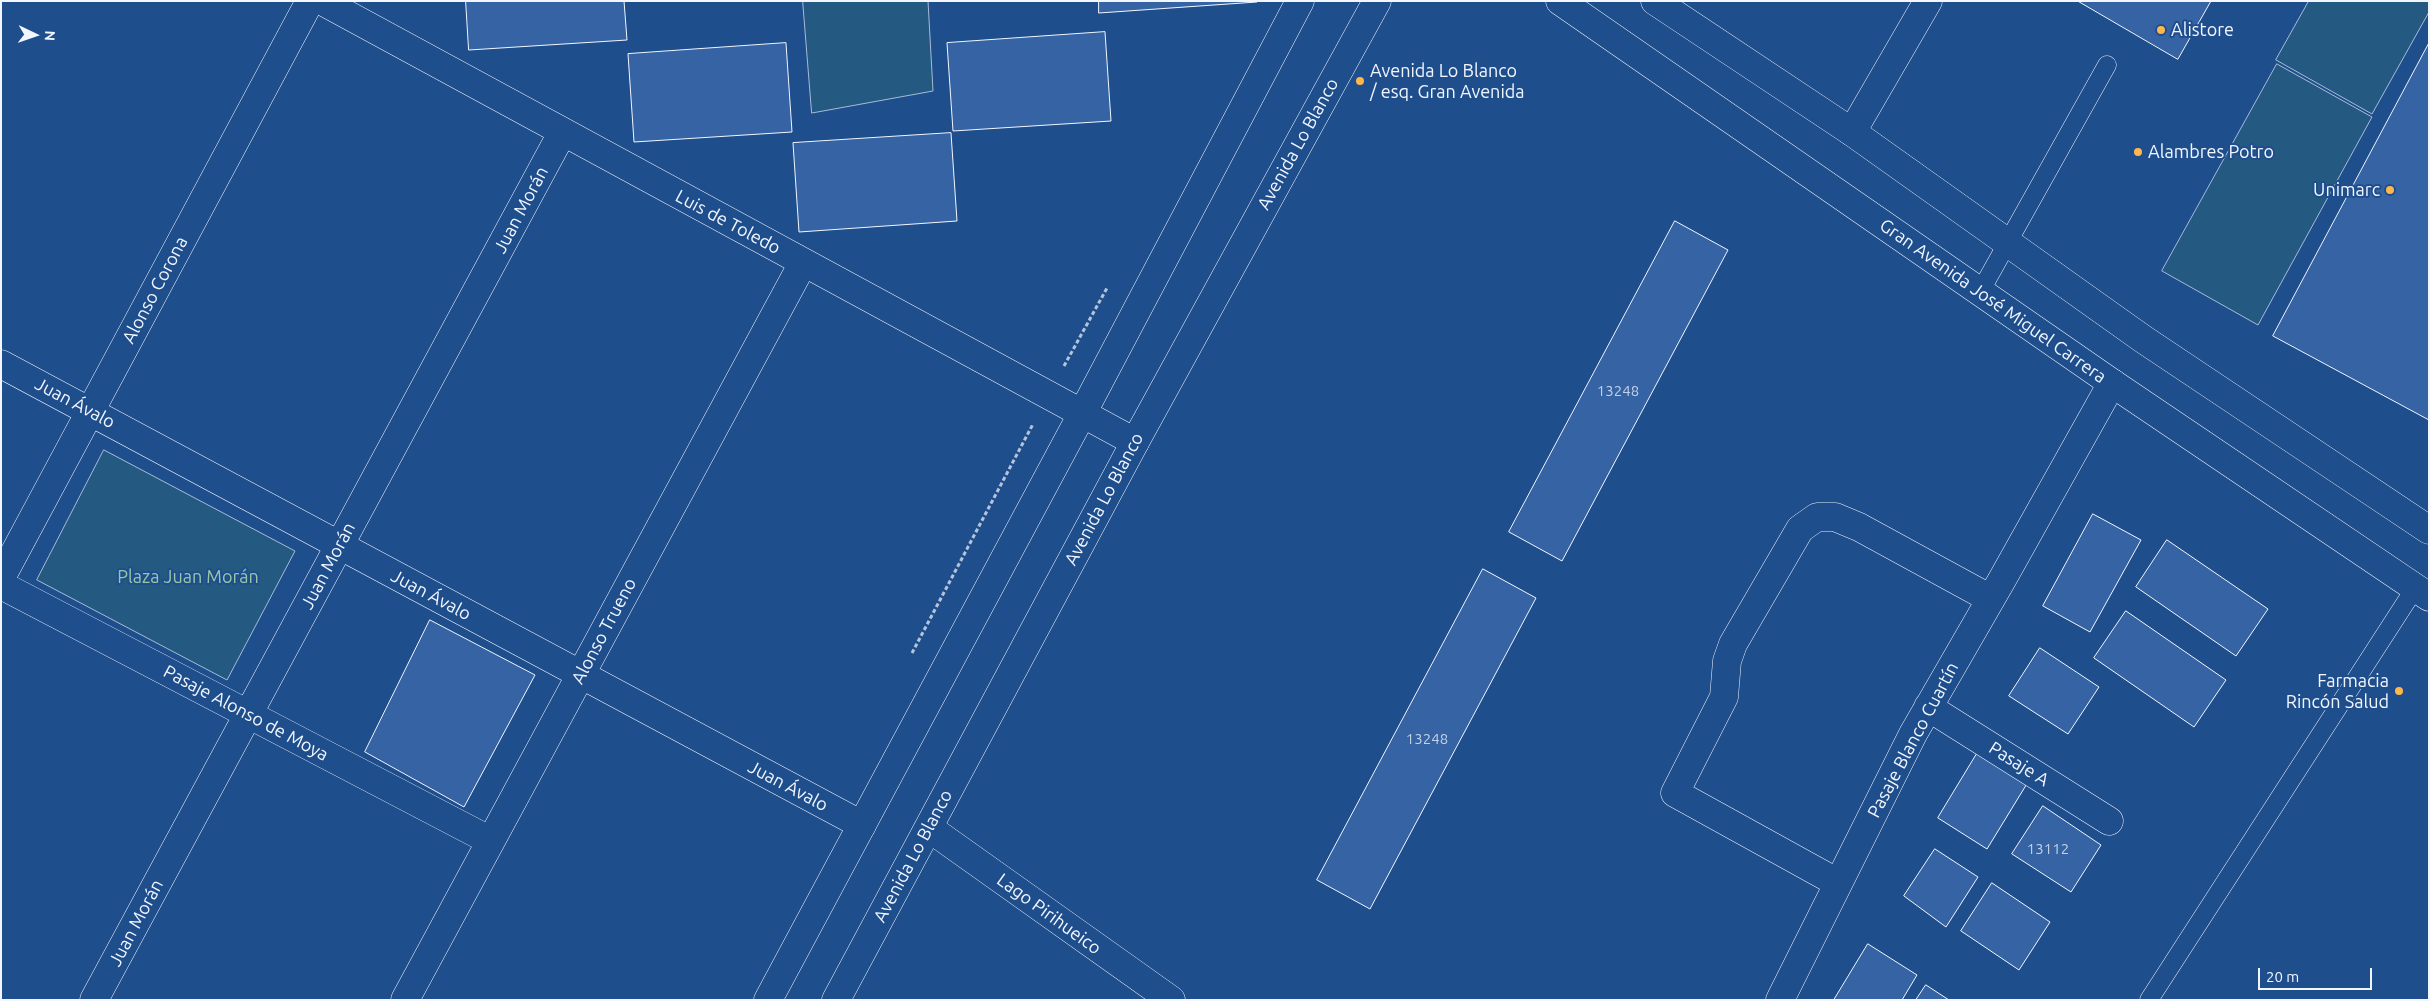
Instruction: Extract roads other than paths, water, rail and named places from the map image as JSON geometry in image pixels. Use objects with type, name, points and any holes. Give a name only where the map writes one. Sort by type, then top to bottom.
[{"type":"street","name":"Alonso Corona","points":[[1,578],[310,1]]},
{"type":"street","name":"Luis de Toledo","points":[[322,1],[562,133],[1135,442]]},
{"type":"street","points":[[768,1000],[1082,414],[1300,1]]},
{"type":"street","name":"Avenida Lo Blanco","points":[[836,1000],[1135,442],[1377,1]]},
{"type":"street","name":"Gran Avenida José Miguel Carrera","points":[[1560,1],[2112,383],[2422,592]]},
{"type":"street","points":[[1656,1],[1852,132],[2143,339],[2429,530]]},
{"type":"street","points":[[1852,132],[1928,1]]},
{"type":"street","name":"Juan Morán","points":[[94,1000],[562,133]]},
{"type":"street","name":"Alonso Trueno","points":[[405,1000],[803,263]]},
{"type":"street","name":"Juan Ávalo","points":[[1,364],[862,825]]},
{"type":"street","name":"Pasaje Blanco Cuartín","points":[[1780,1000],[1913,734],[2112,383]]},
{"type":"street","points":[[1838,883],[1675,794],[1724,697],[1727,661],[1733,644],[1800,528],[1818,517],[1835,517],[1860,527],[1991,599]]},
{"type":"street","name":"Pasaje Alonso de Moya","points":[[1,585],[491,841]]},
{"type":"street","name":"Pasaje A","points":[[1928,707],[2110,820]]},
{"type":"street","name":"Lago Pirihueico","points":[[929,828],[1138,991],[1171,1000]]},
{"type":"lane","points":[[1980,292],[2107,65]]},
{"type":"lane","points":[[2149,1000],[2422,592]]},
{"type":"place","name":"Alistore","points":[[2161,30]]},
{"type":"place","name":"Avenida Lo Blanco / esq. Gran Avenida","points":[[1360,81]]},
{"type":"place","name":"Alambres Potro","points":[[2138,152]]},
{"type":"place","name":"Unimarc","points":[[2390,190]]},
{"type":"place","name":"Farmacia Rincón Salud","points":[[2399,691]]},
{"type":"park label","name":"Plaza Juan Morán","points":[[188,577]]}]
